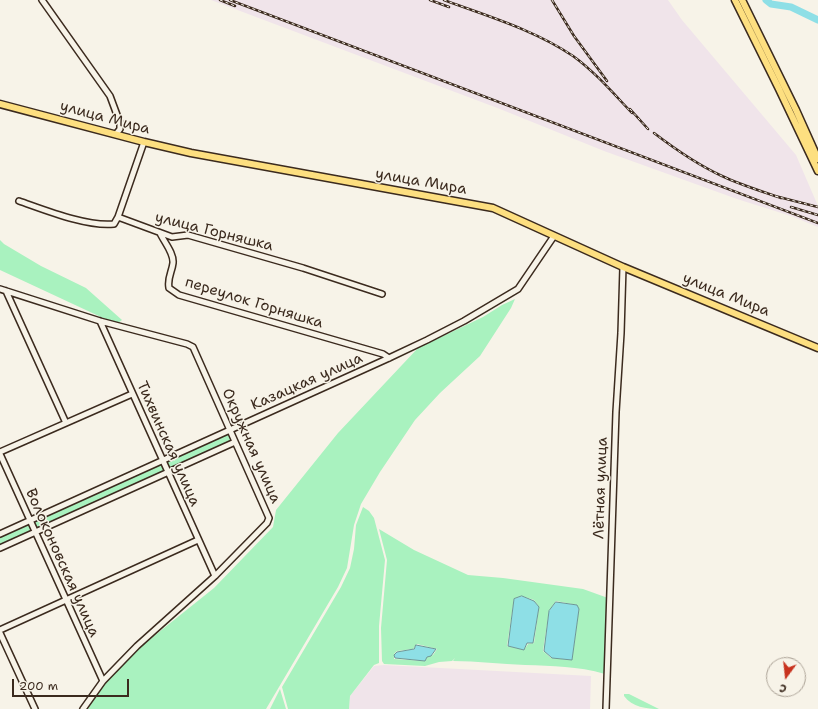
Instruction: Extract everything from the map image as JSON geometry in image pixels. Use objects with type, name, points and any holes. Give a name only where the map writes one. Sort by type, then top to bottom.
[{"type":"main road","points":[[736,0],[818,171]]},
{"type":"main road","points":[[742,0],[796,110],[818,159]]},
{"type":"main road","name":"улица Мира","points":[[0,104],[144,142],[232,161],[492,208],[623,267],[818,348]]},
{"type":"street","points":[[42,0],[110,96],[120,123],[120,129],[116,134]]},
{"type":"street","points":[[19,201],[69,217],[105,225],[114,224],[118,217],[144,142]]},
{"type":"street","name":"улица Горняшка","points":[[118,217],[172,237],[188,236],[302,268],[382,294]]},
{"type":"street","name":"переулок Горняшка","points":[[160,233],[172,255],[173,262],[168,281],[169,288],[179,295],[383,354],[389,358]]},
{"type":"street","name":"Казацкая улица","points":[[0,534],[389,358],[464,321],[518,289],[554,236]]},
{"type":"street","name":"Лётная улица","points":[[606,709],[623,267]]},
{"type":"street","name":"Окружная улица","points":[[0,289],[100,321],[187,344],[193,347],[269,518],[267,523],[215,576],[137,646],[103,681],[83,709]]},
{"type":"street","points":[[6,291],[66,423]]},
{"type":"street","name":"Тихвинская улица","points":[[100,321],[215,576]]},
{"type":"street","points":[[0,453],[132,394]]},
{"type":"street","points":[[0,548],[235,442]]},
{"type":"street","name":"Волоконовская улица","points":[[0,453],[103,681]]},
{"type":"street","points":[[35,709],[0,632],[66,600],[198,540]]},
{"type":"shaded area","points":[[211,0],[668,0],[682,20],[796,155],[818,206],[818,227],[791,216],[737,199],[604,151],[500,109]]},
{"type":"shaded area","points":[[384,665],[591,676],[590,709],[349,709],[350,696],[374,666]]},
{"type":"green space","points":[[0,240],[4,244],[41,266],[86,288],[122,320],[118,323],[103,318],[0,270]]},
{"type":"green space","points":[[515,299],[511,308],[480,356],[440,393],[415,420],[380,472],[361,504],[354,525],[347,568],[338,587],[266,709],[88,709],[105,682],[144,644],[214,588],[273,527],[276,510],[338,433],[418,348],[483,317]]},
{"type":"green space","points":[[229,434],[233,439],[231,441],[173,467],[167,466],[167,463],[170,460]]},
{"type":"green space","points":[[159,465],[163,465],[163,471],[40,528],[35,527],[36,521],[39,519]]},
{"type":"green space","points":[[363,507],[369,511],[374,518],[385,560],[379,626],[379,663],[374,665],[350,696],[349,709],[288,709],[282,687],[341,587],[350,568],[354,549],[356,525]]},
{"type":"green space","points":[[28,525],[31,529],[29,533],[0,546],[0,537]]},
{"type":"green space","points":[[379,529],[414,550],[468,575],[503,578],[583,589],[608,598],[605,674],[585,669],[565,667],[453,661],[455,658],[452,661],[439,662],[425,666],[384,664],[382,661],[381,628],[387,560]],"holes":[[[522,596],[534,600],[539,607],[534,643],[528,644],[524,650],[507,646],[514,599]],[[556,601],[577,605],[579,609],[572,660],[551,658],[543,651],[549,611]],[[417,644],[437,649],[433,655],[427,657],[425,661],[394,659],[394,654],[397,651],[413,649]]]},
{"type":"green space","points":[[280,689],[286,709],[270,709]]},
{"type":"green space","points":[[624,694],[629,694],[659,709],[650,709],[635,705],[627,700]]},
{"type":"water","points":[[522,596],[534,601],[539,607],[533,643],[527,643],[524,650],[508,646],[514,599]]},
{"type":"water","points":[[556,602],[577,605],[579,609],[572,660],[552,658],[544,651],[549,611]]},
{"type":"water","points":[[416,645],[436,649],[431,656],[427,657],[425,661],[395,658],[394,655],[397,652],[414,649]]},
{"type":"waterway","points":[[766,0],[771,4],[791,7],[818,20]]},
{"type":"railway","points":[[220,0],[235,6]]},
{"type":"railway","points":[[230,0],[818,223]]},
{"type":"railway","points":[[430,0],[449,7]]},
{"type":"railway","points":[[444,0],[527,31],[573,56],[604,83],[632,113]]},
{"type":"railway","points":[[552,0],[574,36],[607,81]]},
{"type":"railway","points":[[630,109],[648,129]]},
{"type":"railway","points":[[654,133],[713,172],[781,198]]},
{"type":"railway","points":[[775,196],[818,207]]},
{"type":"railway","points":[[791,207],[818,215]]}]
